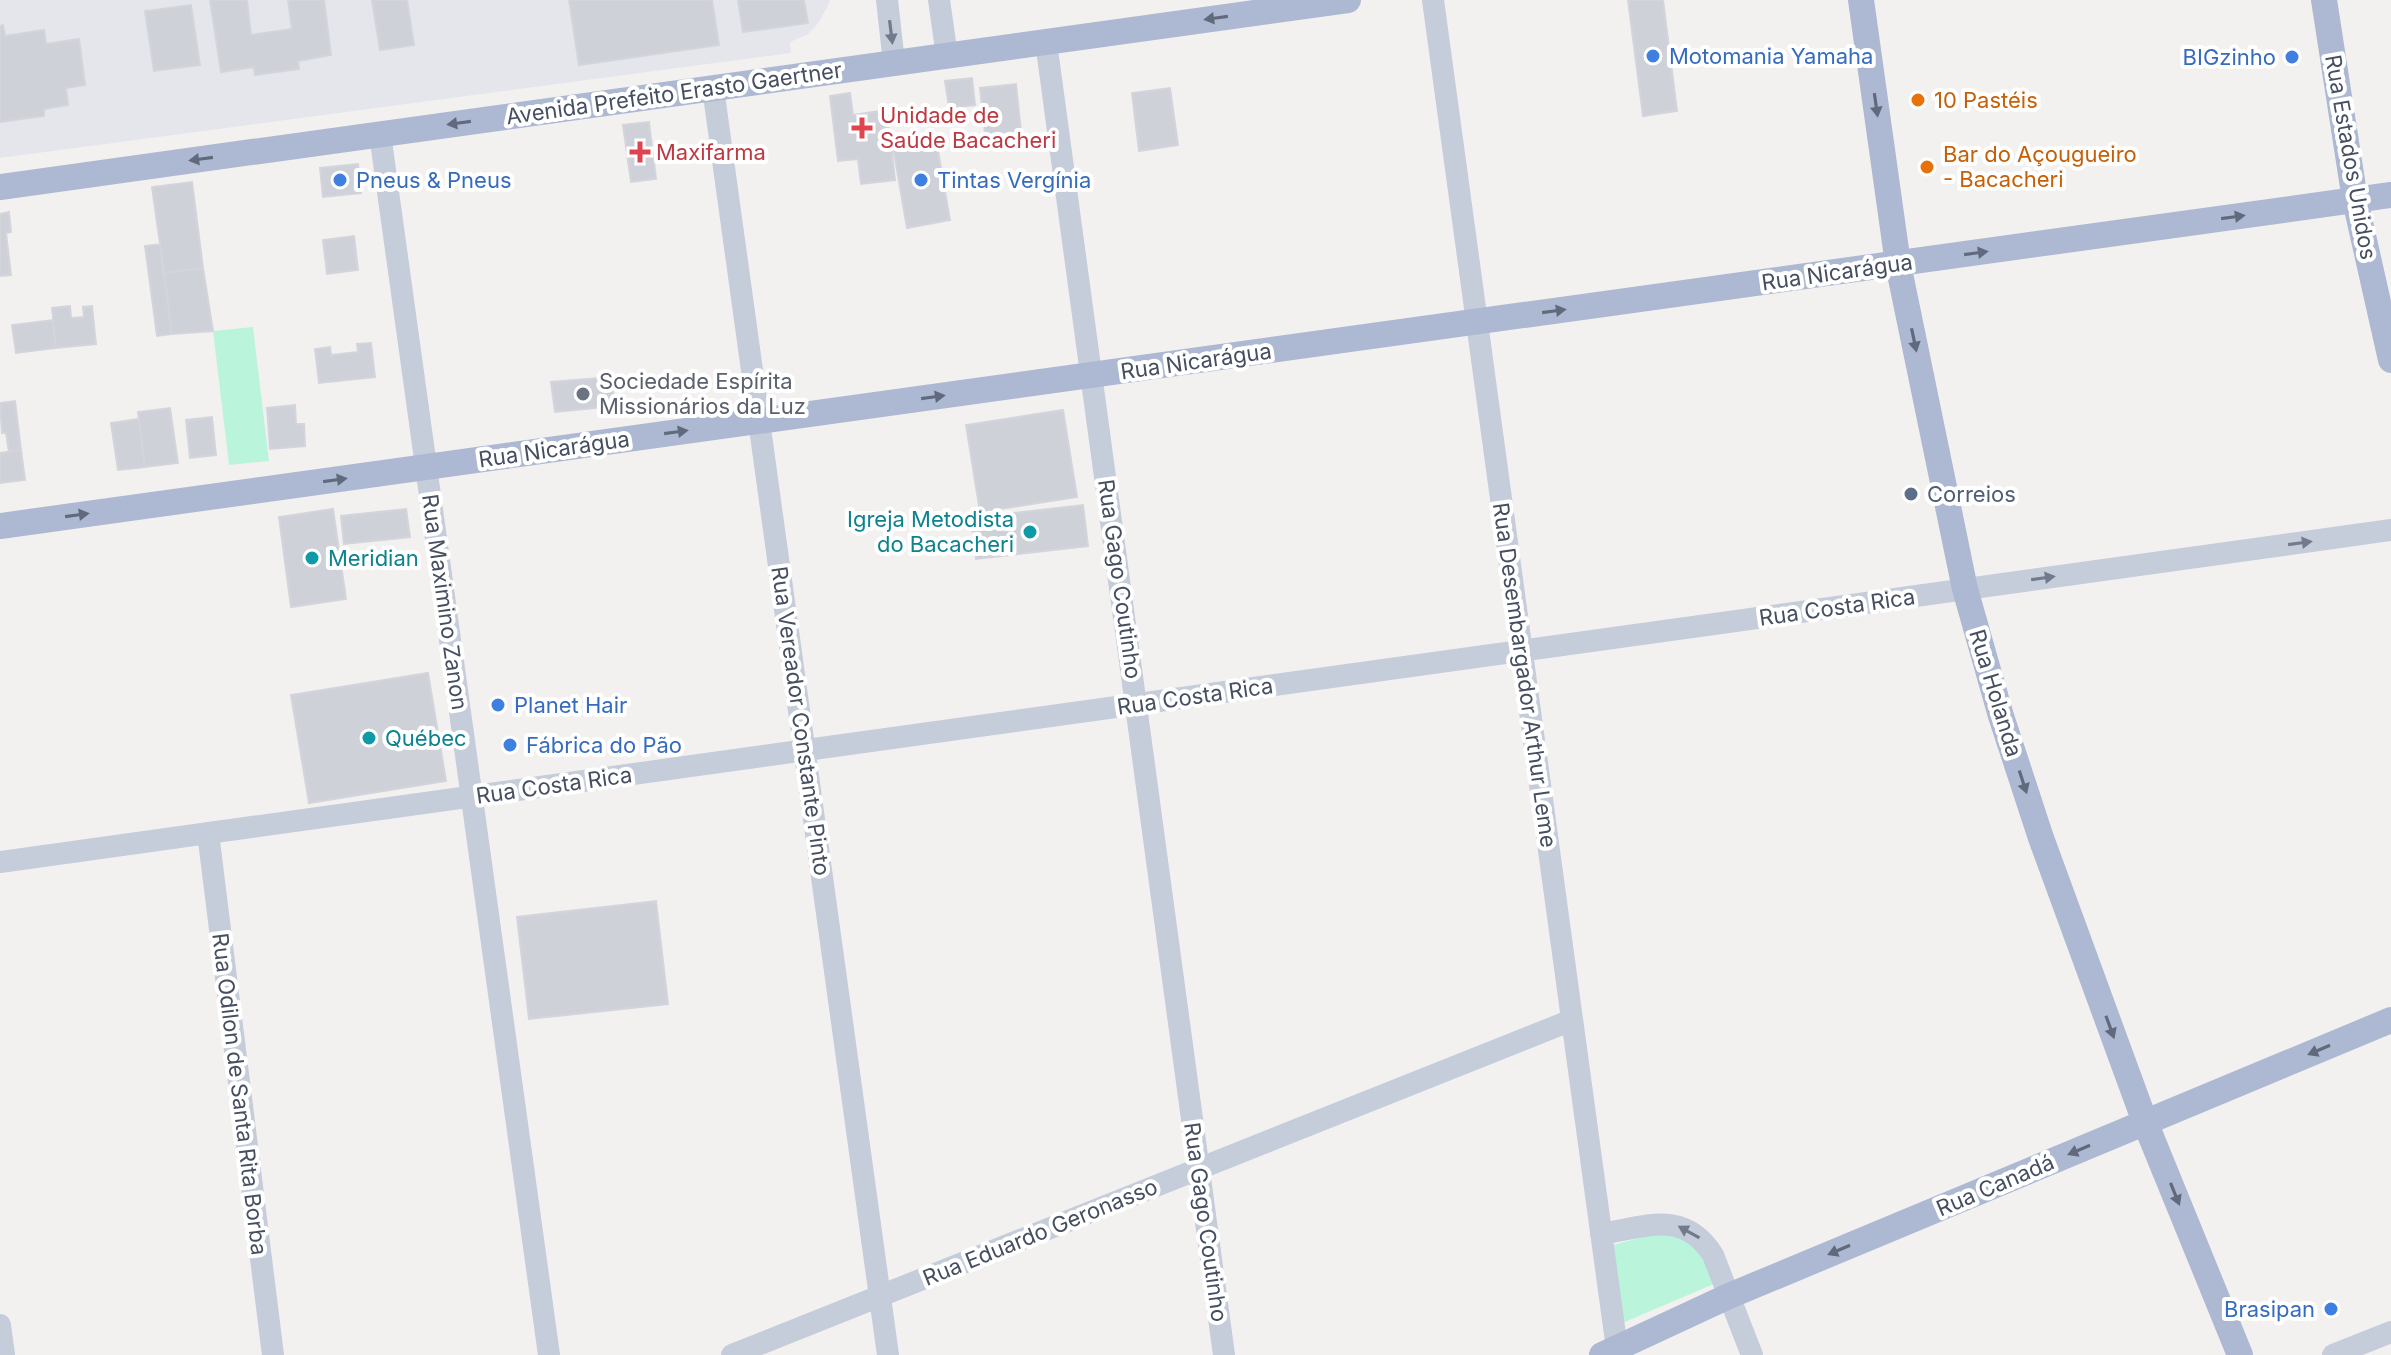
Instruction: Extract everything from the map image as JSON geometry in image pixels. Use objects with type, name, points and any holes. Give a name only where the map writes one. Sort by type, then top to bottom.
[{"type":"main road","name":"Avenida Prefeito Erasto Gaertner","points":[[0,187],[1348,0]]},
{"type":"main road","name":"Rua Holanda","points":[[1861,0],[1898,264],[1965,589],[2001,716],[2041,838],[2145,1122],[2240,1355]]},
{"type":"main road","name":"Rua Estados Unidos","points":[[2324,0],[2355,200],[2391,360]]},
{"type":"main road","name":"Rua Nicarágua","points":[[0,526],[2391,195]]},
{"type":"main road","name":"Rua Canadá","points":[[1609,1352],[1729,1296],[2391,1020]]},
{"type":"street","points":[[887,0],[894,63]]},
{"type":"street","points":[[939,0],[947,56]]},
{"type":"street","name":"Rua Desembargador Arthur Leme","points":[[1433,0],[1601,1234],[1609,1352]]},
{"type":"street","name":"Rua Gago Coutinho","points":[[1046,42],[1224,1355]]},
{"type":"street","name":"Rua Vereador Constante Pinto","points":[[713,88],[888,1355]]},
{"type":"street","name":"Rua Maximino Zanon","points":[[380,134],[549,1355]]},
{"type":"street","name":"Rua Costa Rica","points":[[0,862],[2391,530]]},
{"type":"street","name":"Rua Odilon de Santa Rita Borba","points":[[208,833],[273,1355]]},
{"type":"street","name":"Rua Eduardo Geronasso","points":[[732,1355],[1572,1020]]},
{"type":"street","points":[[1601,1234],[1664,1224],[1692,1231],[1704,1241],[1713,1255],[1752,1355]]},
{"type":"street","points":[[0,1325],[4,1355]]},
{"type":"street","points":[[2333,1355],[2391,1332]]},
{"type":"shaded area","points":[[0,0],[830,0],[816,26],[807,35],[790,42],[791,53],[0,158]]},
{"type":"green space","points":[[253,327],[269,461],[229,465],[213,331]]},
{"type":"green space","points":[[1653,1234],[1679,1237],[1702,1253],[1714,1284],[1620,1324],[1610,1246]]},
{"type":"building","points":[[210,0],[247,0],[251,35],[292,29],[288,0],[324,0],[331,55],[298,61],[299,69],[255,75],[254,67],[221,72]]},
{"type":"building","points":[[372,0],[407,0],[414,45],[380,50]]},
{"type":"building","points":[[569,0],[712,0],[719,45],[579,65]]},
{"type":"building","points":[[738,0],[804,0],[808,23],[743,32]]},
{"type":"building","name":"Motomania Yamaha","points":[[1628,0],[1663,0],[1677,111],[1643,116]]},
{"type":"building","points":[[191,5],[200,65],[154,71],[145,11]]},
{"type":"building","points":[[3,25],[5,36],[44,30],[46,44],[79,39],[85,85],[66,88],[68,105],[44,109],[44,116],[0,122],[0,26]]},
{"type":"building","points":[[972,78],[975,105],[949,108],[945,81]]},
{"type":"building","points":[[1016,84],[1021,131],[985,134],[980,88]]},
{"type":"building","points":[[1170,88],[1178,145],[1139,151],[1132,93]]},
{"type":"building","name":"Unidade de Saúde Bacacheri","points":[[850,93],[853,115],[887,110],[895,180],[861,184],[858,159],[838,161],[830,96]]},
{"type":"building","name":"Maxifarma","points":[[649,122],[656,179],[631,182],[623,125]]},
{"type":"building","name":"Tintas Vergínia","points":[[935,134],[950,220],[907,228],[892,141]]},
{"type":"building","name":"Pneus & Pneus","points":[[358,164],[361,193],[323,197],[320,168]]},
{"type":"building","points":[[192,182],[203,268],[164,273],[152,187]]},
{"type":"building","points":[[9,212],[11,232],[6,233],[11,275],[0,276],[0,214]]},
{"type":"building","points":[[354,236],[358,270],[327,274],[323,240]]},
{"type":"building","points":[[160,244],[172,334],[157,336],[145,246]]},
{"type":"building","points":[[203,268],[213,331],[172,334],[164,273]]},
{"type":"building","points":[[70,306],[71,318],[84,317],[83,307],[92,306],[96,344],[56,348],[52,308]]},
{"type":"building","points":[[53,320],[56,348],[16,353],[12,325]]},
{"type":"building","points":[[371,343],[375,377],[319,383],[315,349],[330,347],[331,355],[358,352],[357,344]]},
{"type":"building","name":"Sociedade Espírita Missionários da Luz","points":[[611,377],[615,406],[555,412],[551,382]]},
{"type":"building","points":[[15,401],[21,450],[9,452],[6,433],[2,433],[0,403]]},
{"type":"building","points":[[295,405],[296,424],[304,424],[305,446],[270,449],[267,408]]},
{"type":"building","points":[[170,408],[178,463],[145,467],[138,412]]},
{"type":"building","points":[[1063,410],[1077,497],[980,512],[966,425]]},
{"type":"building","points":[[212,417],[216,455],[190,458],[186,420]]},
{"type":"building","points":[[139,419],[145,467],[118,470],[111,423]]},
{"type":"building","points":[[21,450],[25,480],[0,483],[0,453]]},
{"type":"building","name":"Igreja Metodista do Bacacheri","points":[[1083,505],[1088,546],[976,559],[971,518]]},
{"type":"building","name":"Meridian","points":[[333,509],[346,599],[291,607],[279,517]]},
{"type":"building","points":[[406,509],[410,537],[344,544],[341,516]]},
{"type":"building","name":"Québec","points":[[428,673],[446,781],[309,803],[291,695]]},
{"type":"building","points":[[656,901],[668,1004],[529,1019],[517,917]]},
{"type":"place","name":"Motomania Yamaha","points":[[1653,56]]},
{"type":"place","name":"BIGzinho","points":[[2292,57]]},
{"type":"place","name":"10 Pastéis","points":[[1918,100]]},
{"type":"place","name":"Unidade de Saúde Bacacheri","points":[[862,128]]},
{"type":"place","name":"Maxifarma","points":[[640,152]]},
{"type":"place","name":"Bar do Açougueiro - Bacacheri","points":[[1927,167]]},
{"type":"place","name":"Pneus & Pneus","points":[[340,180]]},
{"type":"place","name":"Tintas Vergínia","points":[[921,180]]},
{"type":"place","name":"Sociedade Espírita Missionários da Luz","points":[[583,394]]},
{"type":"place","name":"Correios","points":[[1911,494]]},
{"type":"place","name":"Igreja Metodista do Bacacheri","points":[[1030,532]]},
{"type":"place","name":"Meridian","points":[[312,558]]},
{"type":"place","name":"Planet Hair","points":[[498,705]]},
{"type":"place","name":"Québec","points":[[369,738]]},
{"type":"place","name":"Fábrica do Pão","points":[[510,745]]},
{"type":"place","name":"Brasipan","points":[[2331,1309]]}]
